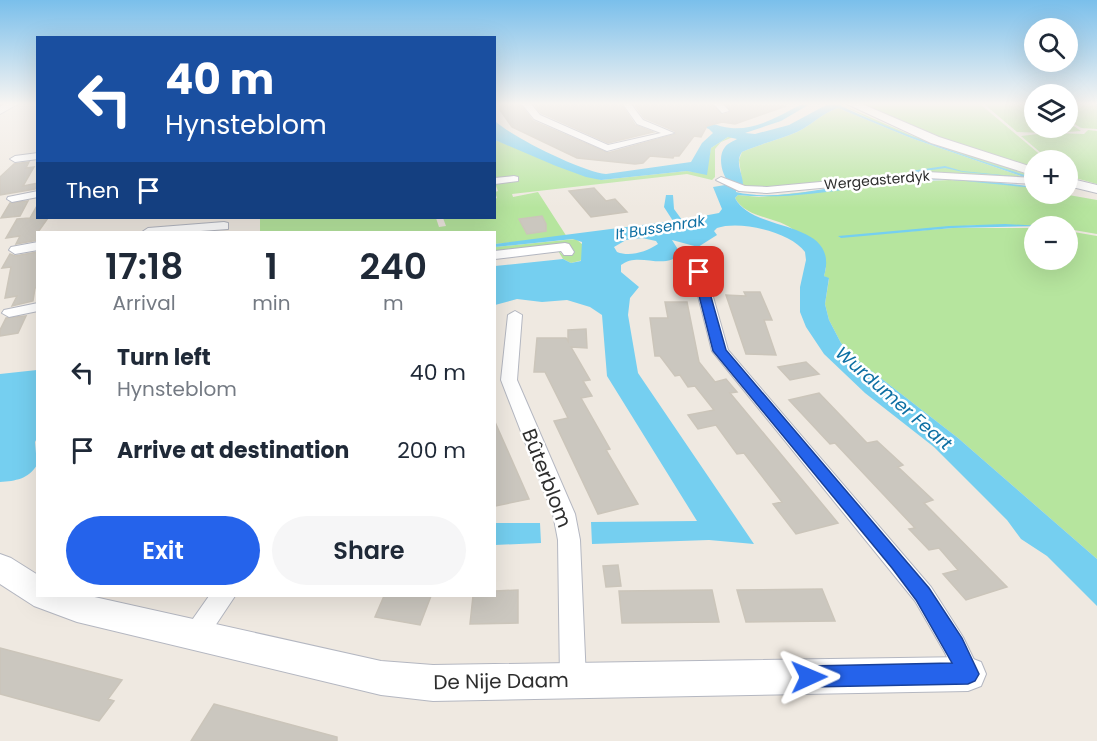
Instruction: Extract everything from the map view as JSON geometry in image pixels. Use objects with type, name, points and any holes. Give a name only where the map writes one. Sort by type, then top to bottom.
[{"type":"street","points":[[586,139],[607,148],[646,139]]},
{"type":"street","points":[[932,139],[1024,168]]},
{"type":"street","points":[[15,159],[36,156]]},
{"type":"street","name":"Wergeasterdyk","points":[[729,184],[773,190],[944,174],[1024,180]]},
{"type":"street","points":[[496,181],[514,179]]},
{"type":"street","points":[[1078,184],[1097,189]]},
{"type":"street","points":[[12,199],[36,194]]},
{"type":"street","points":[[159,231],[224,225]]},
{"type":"street","points":[[15,250],[36,246]]},
{"type":"street","points":[[496,255],[565,247],[568,252]]},
{"type":"street","points":[[699,272],[720,351],[886,547],[922,594],[954,645],[968,674]]},
{"type":"street","points":[[9,313],[36,307]]},
{"type":"street","name":"Bûterblom","points":[[515,315],[509,380],[564,514],[569,540],[573,680]]},
{"type":"street","points":[[0,567],[36,591]]},
{"type":"street","name":"De Nije Daam","points":[[48,597],[77,606],[381,678],[433,683],[968,674]]},
{"type":"street","points":[[196,633],[222,597]]},
{"type":"green space","points":[[726,139],[729,139],[721,142],[715,149],[715,177],[712,180],[687,174],[512,194],[513,197],[538,192],[567,237],[496,244],[496,231],[260,231],[260,219],[436,219],[439,227],[446,226],[443,219],[496,219],[496,192],[498,191],[496,183],[518,180],[516,177],[496,179],[496,140],[601,180],[687,171],[701,173],[707,168],[711,148]]},
{"type":"green space","points":[[779,139],[913,139],[1024,177],[1013,178],[1024,178],[1024,181],[926,174],[798,189],[760,189],[743,187],[739,160],[742,152]]},
{"type":"green space","points":[[916,139],[1024,173],[1024,177]]},
{"type":"green space","points":[[938,139],[1021,139],[1035,150],[1024,150],[1024,166]]},
{"type":"green space","points":[[1024,139],[1097,139],[1097,184],[1078,179],[1078,150],[1037,150]]},
{"type":"green space","points":[[949,180],[991,182],[1024,186],[1024,204],[1078,204],[1078,197],[1097,200],[1097,234],[1078,231],[1078,216],[1024,216],[1024,226],[976,225],[839,237],[953,228],[1024,228],[1024,270],[1078,270],[1078,233],[1097,236],[1097,559],[958,438],[860,362],[841,343],[829,320],[825,304],[829,279],[824,276],[826,268],[800,236],[789,227],[747,210],[735,198],[738,195],[759,197],[870,185]]},
{"type":"green space","points":[[576,239],[583,245],[583,260],[571,263],[563,259],[557,249],[563,255],[574,253],[569,243],[496,251],[496,247]]},
{"type":"water","points":[[496,139],[521,139],[581,167],[606,174],[691,162],[707,139],[726,139],[711,148],[707,175],[687,171],[601,180],[556,166]]},
{"type":"water","points":[[735,139],[779,139],[742,152],[739,165],[743,187],[736,189],[736,192],[781,195],[901,180],[958,180],[897,183],[791,195],[765,196],[738,195],[735,198],[745,209],[759,217],[808,235],[820,244],[826,257],[824,276],[829,278],[825,304],[829,320],[841,343],[860,362],[958,438],[1097,559],[1097,606],[1047,556],[1021,539],[1007,520],[934,447],[865,393],[824,354],[806,327],[800,312],[800,287],[806,260],[805,252],[789,239],[751,227],[717,228],[714,231],[717,235],[698,247],[672,240],[681,254],[674,259],[628,261],[621,265],[621,272],[639,287],[630,298],[628,315],[638,373],[754,544],[709,540],[592,544],[591,522],[697,521],[607,376],[602,315],[590,307],[567,300],[542,302],[517,299],[496,305],[496,266],[563,259],[571,263],[581,261],[582,242],[573,239],[496,247],[496,244],[673,221],[664,207],[666,195],[673,195],[674,209],[682,220],[719,213],[722,209],[713,187],[731,184],[725,177],[721,161],[726,146],[737,139]],"holes":[[[642,238],[656,241],[658,244],[633,254],[617,252],[614,247],[626,240]]]},
{"type":"water","points":[[913,139],[919,139],[1024,175],[1024,177]]},
{"type":"water","points":[[945,166],[962,171],[1024,178],[963,172],[945,168],[912,173],[910,171]]},
{"type":"water","points":[[958,180],[1024,186],[1024,187]]},
{"type":"water","points":[[1024,225],[953,228],[841,238],[838,236],[949,226]]},
{"type":"water","points":[[36,370],[36,466],[21,478],[0,482],[0,374]]},
{"type":"water","points":[[496,523],[540,523],[541,543],[496,545]]},
{"type":"building","points":[[536,139],[574,139],[608,153],[660,139],[692,139],[679,156],[673,158],[650,156],[643,163],[635,164],[577,158]]},
{"type":"building","points":[[598,139],[626,139],[608,143]]},
{"type":"building","points":[[29,162],[26,168],[34,167],[23,186],[36,183],[36,187],[0,195],[0,177],[14,164]]},
{"type":"building","points":[[594,188],[606,201],[615,199],[627,212],[591,217],[569,191]]},
{"type":"building","points":[[28,201],[20,216],[1,218],[10,203]]},
{"type":"building","points":[[36,208],[36,219],[47,219],[39,231],[36,231],[36,240],[16,244],[20,236],[6,238],[17,219],[30,218]]},
{"type":"building","points":[[542,216],[546,224],[546,231],[527,234],[519,219]]},
{"type":"building","points":[[36,252],[36,288],[33,301],[12,306],[17,296],[5,298],[11,267],[2,268],[10,254],[15,256]]},
{"type":"building","points":[[744,292],[760,292],[772,320],[764,320],[776,355],[746,354],[726,295],[746,296]]},
{"type":"building","points":[[665,302],[687,302],[699,362],[715,382],[726,379],[737,392],[730,393],[838,523],[796,534],[773,504],[782,502],[744,453],[737,454],[716,425],[698,429],[688,415],[714,410],[695,386],[688,387],[680,375],[675,376],[660,356],[655,356],[650,318],[668,318]]},
{"type":"building","points":[[26,316],[18,333],[0,336],[0,330],[6,318]]},
{"type":"building","points":[[586,329],[587,348],[571,347],[590,380],[583,381],[592,396],[581,398],[610,449],[606,450],[638,504],[598,514],[554,421],[568,418],[545,372],[534,372],[537,338],[566,338],[568,341],[568,330]]},
{"type":"building","points":[[806,362],[819,374],[790,380],[778,367]]},
{"type":"building","points":[[819,393],[867,443],[877,441],[903,465],[898,467],[933,500],[924,503],[1007,587],[966,600],[943,574],[958,570],[939,548],[929,550],[909,529],[915,528],[835,443],[830,444],[789,400]]},
{"type":"building","points":[[496,424],[529,499],[496,506]]},
{"type":"building","points":[[618,565],[621,586],[606,587],[603,566]]},
{"type":"building","points":[[822,589],[835,621],[746,622],[737,590]]},
{"type":"building","points":[[518,590],[518,623],[470,624],[473,597],[496,597],[496,591]]},
{"type":"building","points":[[712,590],[719,622],[622,623],[619,591]]},
{"type":"building","points":[[384,597],[431,597],[420,625],[375,617]]},
{"type":"building","points":[[0,648],[122,680],[108,699],[114,701],[99,721],[0,694]]},
{"type":"building","points":[[214,704],[337,737],[337,741],[191,741]]},
{"type":"route","points":[[699,272],[720,351],[886,547],[922,594],[954,645],[968,674],[809,677]]},
{"type":"water label","name":"It Bussenrak","points":[[660,227]]},
{"type":"water label","name":"Wurdumer Feart","points":[[894,398]]}]
